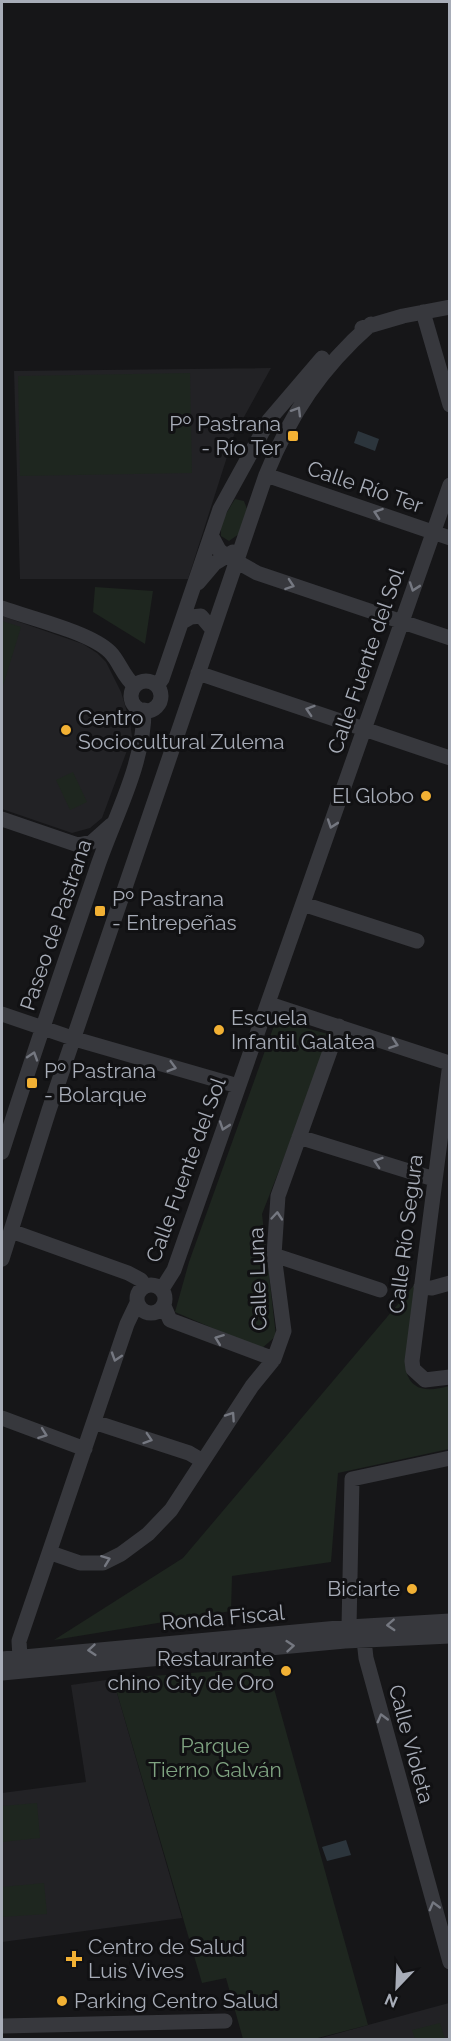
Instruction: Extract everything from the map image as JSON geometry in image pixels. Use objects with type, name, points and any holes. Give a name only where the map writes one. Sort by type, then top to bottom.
[{"type":"street","points":[[157,686],[162,679],[184,621],[220,508],[256,441],[284,400],[345,335],[371,324],[450,307]]},
{"type":"street","points":[[423,312],[450,405]]},
{"type":"street","points":[[2,1259],[71,1038],[92,988],[198,673],[234,556],[286,430],[312,386],[329,363],[371,324]]},
{"type":"street","name":"Calle Río Ter","points":[[266,475],[450,538]]},
{"type":"street","name":"Calle Fuente del Sol","points":[[162,1288],[174,1270],[450,485]]},
{"type":"street","points":[[231,490],[246,490],[256,502]]},
{"type":"street","points":[[211,535],[219,550],[234,556],[257,573],[450,638]]},
{"type":"street","points":[[196,586],[215,563],[234,556]]},
{"type":"street","points":[[2,608],[91,639],[110,652],[128,681],[135,686]]},
{"type":"street","points":[[184,621],[191,617],[201,616],[212,629]]},
{"type":"street","points":[[198,673],[450,758]]},
{"type":"street","points":[[146,681],[157,686],[161,697],[159,703],[150,710],[144,710],[134,704],[132,692],[135,686],[146,681]]},
{"type":"street","name":"Paseo de Pastrana","points":[[2,1152],[144,730],[144,710]]},
{"type":"street","points":[[2,819],[78,845],[90,861],[94,876]]},
{"type":"street","points":[[78,845],[98,838],[115,820]]},
{"type":"street","points":[[303,904],[417,941]]},
{"type":"street","points":[[268,1004],[449,1063]]},
{"type":"street","points":[[2,1014],[71,1038],[238,1086]]},
{"type":"street","name":"Calle Luna","points":[[51,1553],[92,1565],[103,1563],[122,1554],[148,1534],[171,1509],[201,1460],[252,1386],[274,1359],[284,1331],[274,1255],[278,1196],[339,1026]]},
{"type":"street","name":"Calle Río Segura","points":[[449,1063],[413,1369],[424,1380],[450,1377]]},
{"type":"street","points":[[299,1137],[450,1187]]},
{"type":"street","points":[[11,1231],[128,1273],[141,1280],[144,1286]]},
{"type":"street","points":[[274,1255],[380,1290]]},
{"type":"street","points":[[421,1287],[432,1288],[450,1283]]},
{"type":"street","points":[[20,1657],[19,1641],[51,1553],[127,1324],[137,1303],[138,1293],[144,1286],[153,1284],[162,1288],[166,1297],[164,1306],[157,1312],[147,1313],[137,1303]]},
{"type":"street","points":[[164,1306],[171,1320],[274,1359]]},
{"type":"street","points":[[2,1418],[85,1449]]},
{"type":"street","points":[[94,1422],[189,1452],[201,1460]]},
{"type":"street","points":[[349,1627],[352,1479],[450,1458]]},
{"type":"street","name":"Ronda Fiscal","points":[[2,1659],[349,1627],[450,1621]]},
{"type":"street","name":"Ronda Fiscal","points":[[2,1673],[364,1640],[450,1636]]},
{"type":"street","name":"Calle Violeta","points":[[364,1640],[366,1658],[450,1962]]},
{"type":"street","points":[[2,2026],[225,2021]]},
{"type":"shaded area","points":[[271,368],[234,435],[188,579],[20,579],[14,371]]},
{"type":"shaded area","points":[[358,431],[379,439],[375,451],[354,443]]},
{"type":"shaded area","name":"Centro Sociocultural Zulema","points":[[2,616],[83,644],[106,662],[121,692],[132,737],[102,818],[90,828],[72,833],[2,809]]},
{"type":"shaded area","points":[[113,1679],[182,1918],[2,1942],[2,1793],[86,1782],[71,1685]]},
{"type":"shaded area","points":[[346,1840],[351,1855],[327,1861],[322,1847]]},
{"type":"shaded area","points":[[449,2003],[449,2039],[314,2040],[368,2025]]},
{"type":"green space","points":[[190,373],[192,473],[20,476],[18,376]]},
{"type":"green space","points":[[235,499],[244,501],[247,509],[239,534],[229,541],[221,536],[221,522]]},
{"type":"green space","points":[[95,587],[153,591],[145,644],[93,612]]},
{"type":"green space","points":[[2,621],[21,627],[2,689]]},
{"type":"green space","points":[[73,772],[87,802],[70,810],[56,780]]},
{"type":"green space","points":[[276,1020],[332,1035],[262,1214],[276,1336],[261,1349],[175,1312],[189,1262]]},
{"type":"green space","points":[[415,1284],[406,1371],[417,1387],[436,1389],[449,1386],[449,1449],[338,1473],[331,1562],[232,1576],[231,1611],[54,1640],[183,1558]]},
{"type":"green space","name":"Parque Tierno Galván","points":[[268,1667],[368,2025],[314,2039],[243,2039],[226,1978],[202,1983],[113,1679]]},
{"type":"green space","points":[[37,1803],[40,1838],[2,1842],[2,1806]]},
{"type":"green space","points":[[44,1883],[47,1914],[2,1917],[2,1887]]},
{"type":"green space","points":[[440,2023],[445,2039],[415,2039],[412,2030]]},
{"type":"place","name":"Pº Pastrana - Río Ter","points":[[293,436]]},
{"type":"place","name":"Centro Sociocultural Zulema","points":[[66,730]]},
{"type":"place","name":"El Globo","points":[[426,796]]},
{"type":"place","name":"Pº Pastrana - Entrepeñas","points":[[100,911]]},
{"type":"place","name":"Escuela Infantil Galatea","points":[[219,1030]]},
{"type":"place","name":"Pº Pastrana - Bolarque","points":[[32,1083]]},
{"type":"place","name":"Biciarte","points":[[412,1589]]},
{"type":"place","name":"Restaurante chino City de Oro","points":[[286,1671]]},
{"type":"place","name":"Centro de Salud Luis Vives","points":[[74,1959]]},
{"type":"place","name":"Parking Centro Salud","points":[[62,2001]]}]
